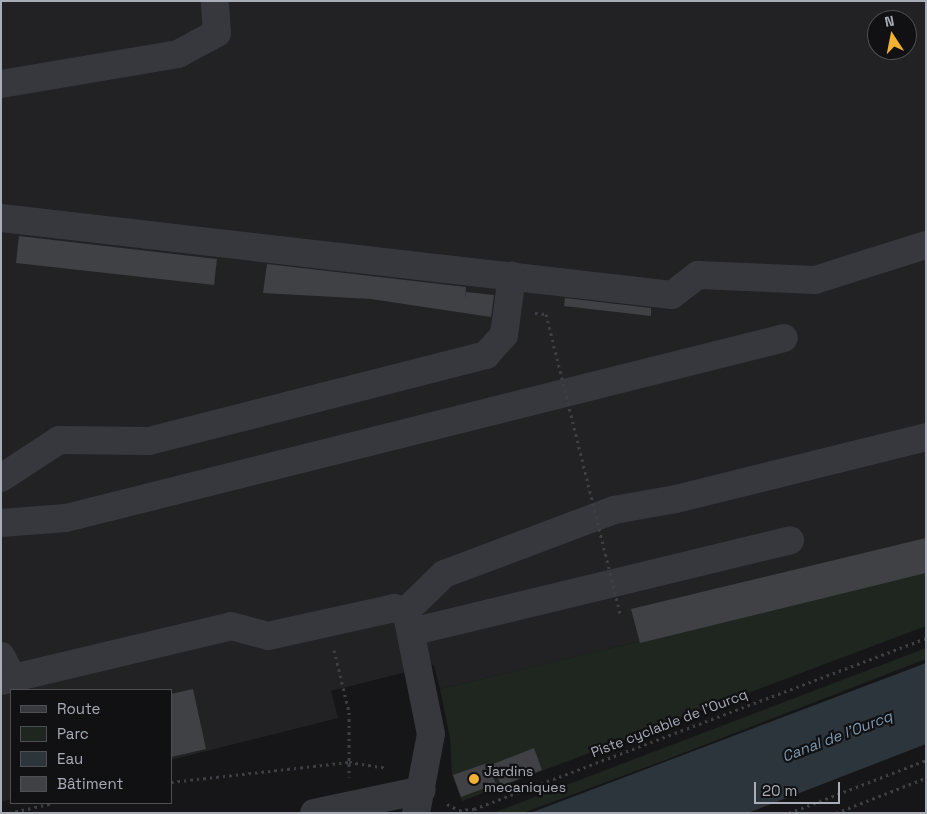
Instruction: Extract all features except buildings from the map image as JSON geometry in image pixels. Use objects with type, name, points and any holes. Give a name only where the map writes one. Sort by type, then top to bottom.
[{"type":"lane","points":[[1,84],[178,54],[217,33],[215,1]]},
{"type":"lane","points":[[1,218],[672,295],[698,274],[815,280],[926,245]]},
{"type":"lane","points":[[1,478],[59,440],[149,441],[486,354],[504,335],[512,276]]},
{"type":"lane","points":[[1,523],[66,518],[784,338]]},
{"type":"lane","points":[[409,622],[444,574],[614,510],[676,499],[926,437]]},
{"type":"lane","points":[[409,622],[790,540]]},
{"type":"lane","points":[[5,671],[231,626],[268,636],[394,608],[409,622],[431,734],[419,801],[314,813]]},
{"type":"path","points":[[546,314],[620,614]]},
{"type":"path","name":"Piste cyclable de l'Ourcq","points":[[172,782],[349,762],[376,763],[419,801],[454,808],[474,809],[926,638]]},
{"type":"path","points":[[341,678],[349,712],[349,772]]},
{"type":"path","points":[[789,813],[926,760]]},
{"type":"path","points":[[836,813],[926,778]]},
{"type":"path","points":[[9,813],[49,804]]},
{"type":"shaded area","points":[[1,1],[926,1],[926,573],[440,689],[434,665],[331,691],[338,718],[172,760],[172,689],[10,689],[10,799],[1,802]]},
{"type":"green space","points":[[926,573],[926,626],[462,801],[452,775],[450,738],[440,689]]},
{"type":"green space","points":[[926,648],[926,659],[663,761],[523,813],[493,813]]},
{"type":"water","name":"Canal de l'Ourcq","points":[[926,663],[926,744],[748,813],[530,813]]},
{"type":"place","name":"Jardins mecaniques","points":[[474,779]]}]
